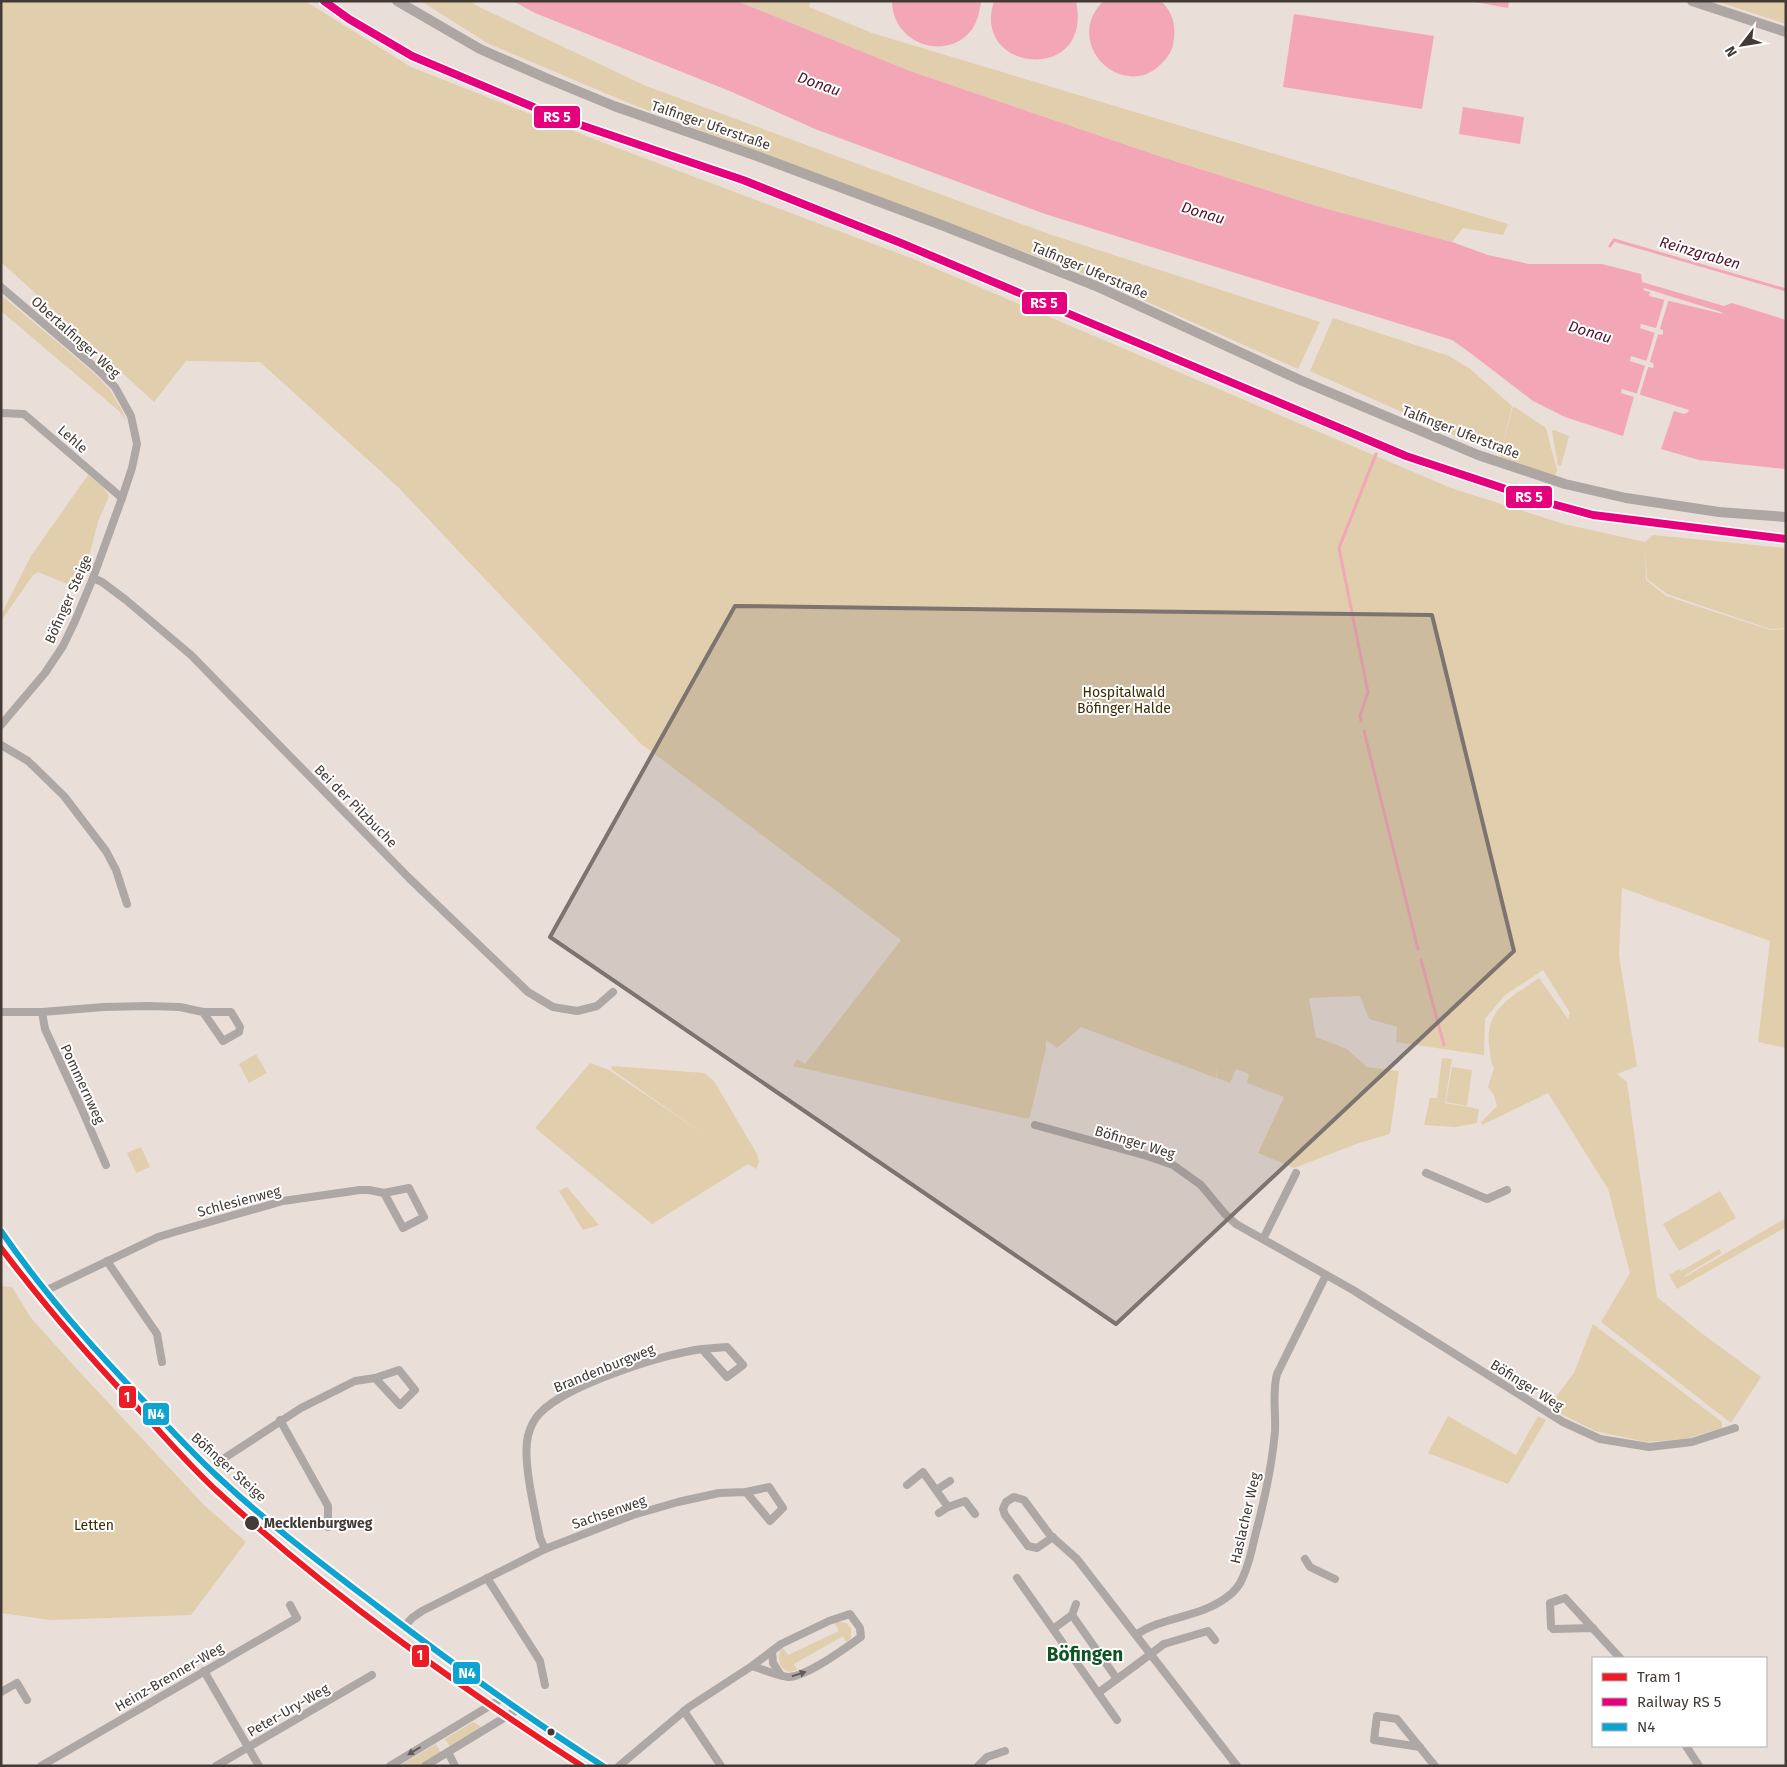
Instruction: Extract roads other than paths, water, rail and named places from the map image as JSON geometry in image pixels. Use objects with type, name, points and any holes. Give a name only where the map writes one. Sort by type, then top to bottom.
[{"type":"street","name":"Talfinger Uferstraße","points":[[396,1],[480,49],[546,78],[614,106],[767,159],[1096,286],[1300,380],[1478,455],[1564,484],[1626,498],[1719,512],[1786,518]]},
{"type":"street","points":[[1692,1],[1786,32]]},
{"type":"street","name":"Obertalfinger Weg","points":[[1,287],[97,369],[115,387],[131,416],[136,444],[132,468],[122,498]]},
{"type":"street","name":"Lehle","points":[[1,413],[24,414],[122,498]]},
{"type":"street","name":"Böfinger Steige","points":[[1,725],[45,673],[63,646],[93,578],[122,498]]},
{"type":"street","name":"Bei der Pilzbuche","points":[[93,578],[102,582],[191,654],[409,878],[528,992],[553,1007],[577,1011],[597,1006],[613,992]]},
{"type":"street","points":[[1,745],[28,761],[64,796],[106,851],[116,870],[128,904]]},
{"type":"street","points":[[1,1012],[42,1012],[109,1007],[180,1007],[203,1012],[231,1012],[240,1027],[239,1032],[223,1041],[203,1012]]},
{"type":"street","name":"Pommernweg","points":[[42,1012],[45,1029],[106,1165]]},
{"type":"street","name":"Böfinger Weg","points":[[1035,1125],[1173,1165],[1201,1185],[1225,1214],[1236,1224],[1353,1290],[1563,1422],[1600,1439],[1649,1447],[1692,1442],[1735,1428]]},
{"type":"street","points":[[1263,1239],[1296,1173]]},
{"type":"street","points":[[1426,1173],[1487,1199],[1507,1190]]},
{"type":"street","name":"Schlesienweg","points":[[45,1291],[158,1237],[282,1202],[360,1190],[384,1193],[409,1188],[424,1217],[403,1228],[384,1193]]},
{"type":"street","name":"Böfinger Steige","points":[[1,1232],[45,1291],[87,1341],[211,1470],[334,1574],[404,1627],[516,1710],[603,1766]]},
{"type":"street","points":[[107,1261],[157,1334],[162,1362]]},
{"type":"street","name":"Haslacher Weg","points":[[1136,1636],[1155,1624],[1215,1605],[1232,1593],[1241,1582],[1248,1563],[1268,1479],[1275,1430],[1275,1383],[1279,1369],[1326,1275]]},
{"type":"street","name":"Brandenburgweg","points":[[545,1549],[540,1538],[526,1453],[530,1430],[538,1414],[553,1401],[588,1384],[659,1358],[682,1352],[702,1348],[727,1346],[743,1365],[727,1376],[702,1348]]},
{"type":"street","points":[[211,1470],[220,1461],[280,1420],[339,1387],[399,1370],[416,1390],[400,1405],[376,1378]]},
{"type":"street","points":[[280,1420],[328,1506],[328,1527]]},
{"type":"street","points":[[907,1485],[924,1472],[948,1506]]},
{"type":"street","points":[[936,1490],[950,1481]]},
{"type":"street","name":"Sachsenweg","points":[[404,1627],[422,1611],[545,1549],[633,1515],[719,1493],[746,1492],[770,1487],[784,1508],[770,1521],[746,1492]]},
{"type":"street","points":[[1053,1537],[1037,1548],[1028,1546],[1005,1515],[1003,1509],[1006,1502],[1014,1497],[1022,1499],[1053,1537],[1077,1559],[1237,1766]]},
{"type":"street","points":[[938,1513],[948,1506],[965,1501],[975,1514]]},
{"type":"street","points":[[1305,1560],[1310,1567],[1335,1579]]},
{"type":"street","points":[[487,1578],[540,1662],[545,1684]]},
{"type":"street","points":[[1017,1578],[1117,1720]]},
{"type":"street","points":[[1593,1628],[1553,1629],[1551,1627],[1550,1603],[1565,1598],[1593,1628],[1619,1657]]},
{"type":"street","points":[[1053,1629],[1072,1616],[1076,1604]]},
{"type":"street","name":"Heinz-Brenner-Weg","points":[[41,1766],[297,1618],[290,1606]]},
{"type":"street","points":[[619,1766],[684,1711],[752,1666],[781,1644],[850,1614],[860,1628],[861,1637],[824,1663],[790,1677],[752,1666]]},
{"type":"street","points":[[1072,1616],[1117,1679]]},
{"type":"street","points":[[1098,1693],[1164,1644],[1208,1631],[1214,1640]]},
{"type":"street","points":[[772,1651],[773,1663],[780,1674]]},
{"type":"street","points":[[204,1672],[259,1766]]},
{"type":"street","name":"Peter-Ury-Weg","points":[[216,1766],[372,1675]]},
{"type":"street","points":[[1,1692],[17,1683],[27,1700]]},
{"type":"street","points":[[390,1766],[501,1699]]},
{"type":"street","points":[[425,1766],[516,1710]]},
{"type":"street","points":[[684,1711],[721,1766]]},
{"type":"street","points":[[1420,1747],[1374,1740],[1378,1716],[1397,1719],[1420,1747],[1435,1766]]},
{"type":"street","points":[[1687,1747],[1699,1766]]},
{"type":"street","points":[[978,1766],[987,1757],[1005,1751]]},
{"type":"street","points":[[448,1752],[455,1766]]},
{"type":"water","name":"Donau","points":[[513,1],[737,1],[910,71],[1165,158],[1320,207],[1452,242],[1488,255],[1529,264],[1602,264],[1641,274],[1642,282],[1724,306],[1732,303],[1786,320],[1786,469],[1699,460],[1661,449],[1674,411],[1684,414],[1689,410],[1622,389],[1621,393],[1634,397],[1623,436],[1565,417],[1533,401],[1452,340],[1045,214],[815,129],[732,92],[535,13]],"holes":[[[1644,288],[1721,312],[1723,314],[1649,296],[1650,292],[1643,290]],[[1641,324],[1663,330],[1663,334],[1640,328]],[[1631,356],[1653,363],[1654,367],[1630,361]]]},
{"type":"water","points":[[892,1],[981,1],[981,3],[976,22],[970,32],[959,41],[946,46],[933,46],[921,43],[910,37],[900,27],[894,15]]},
{"type":"water","points":[[994,1],[1076,1],[1077,28],[1067,47],[1052,57],[1033,60],[1014,55],[999,43],[991,25]]},
{"type":"water","points":[[1103,1],[1161,1],[1168,9],[1174,23],[1173,43],[1168,57],[1148,73],[1136,76],[1123,75],[1111,70],[1101,62],[1093,51],[1090,38],[1090,24],[1095,12]]},
{"type":"water","points":[[1469,1],[1509,1],[1508,8]]},
{"type":"water","points":[[1294,14],[1434,36],[1422,109],[1283,87]]},
{"type":"water","points":[[1463,107],[1524,117],[1520,144],[1459,134]]},
{"type":"waterway","name":"Reinzgraben","points":[[1610,246],[1614,240],[1786,290]]},
{"type":"waterway","points":[[1361,721],[1360,716],[1368,692],[1339,548],[1376,454]]},
{"type":"waterway","points":[[1364,731],[1418,949]]},
{"type":"waterway","points":[[1421,960],[1444,1045]]},
{"type":"tram line","name":"1","points":[[1,1248],[73,1337],[200,1475],[218,1492],[304,1567],[394,1636],[487,1703],[582,1766]]},
{"type":"place","name":"Mecklenburgweg","points":[[252,1523]]},
{"type":"district","name":"Böfingen","points":[[1085,1654]]},
{"type":"park label","name":"Hospitalwald Böfinger Halde","points":[[1124,700]]},
{"type":"park label","name":"Letten","points":[[94,1525]]}]
